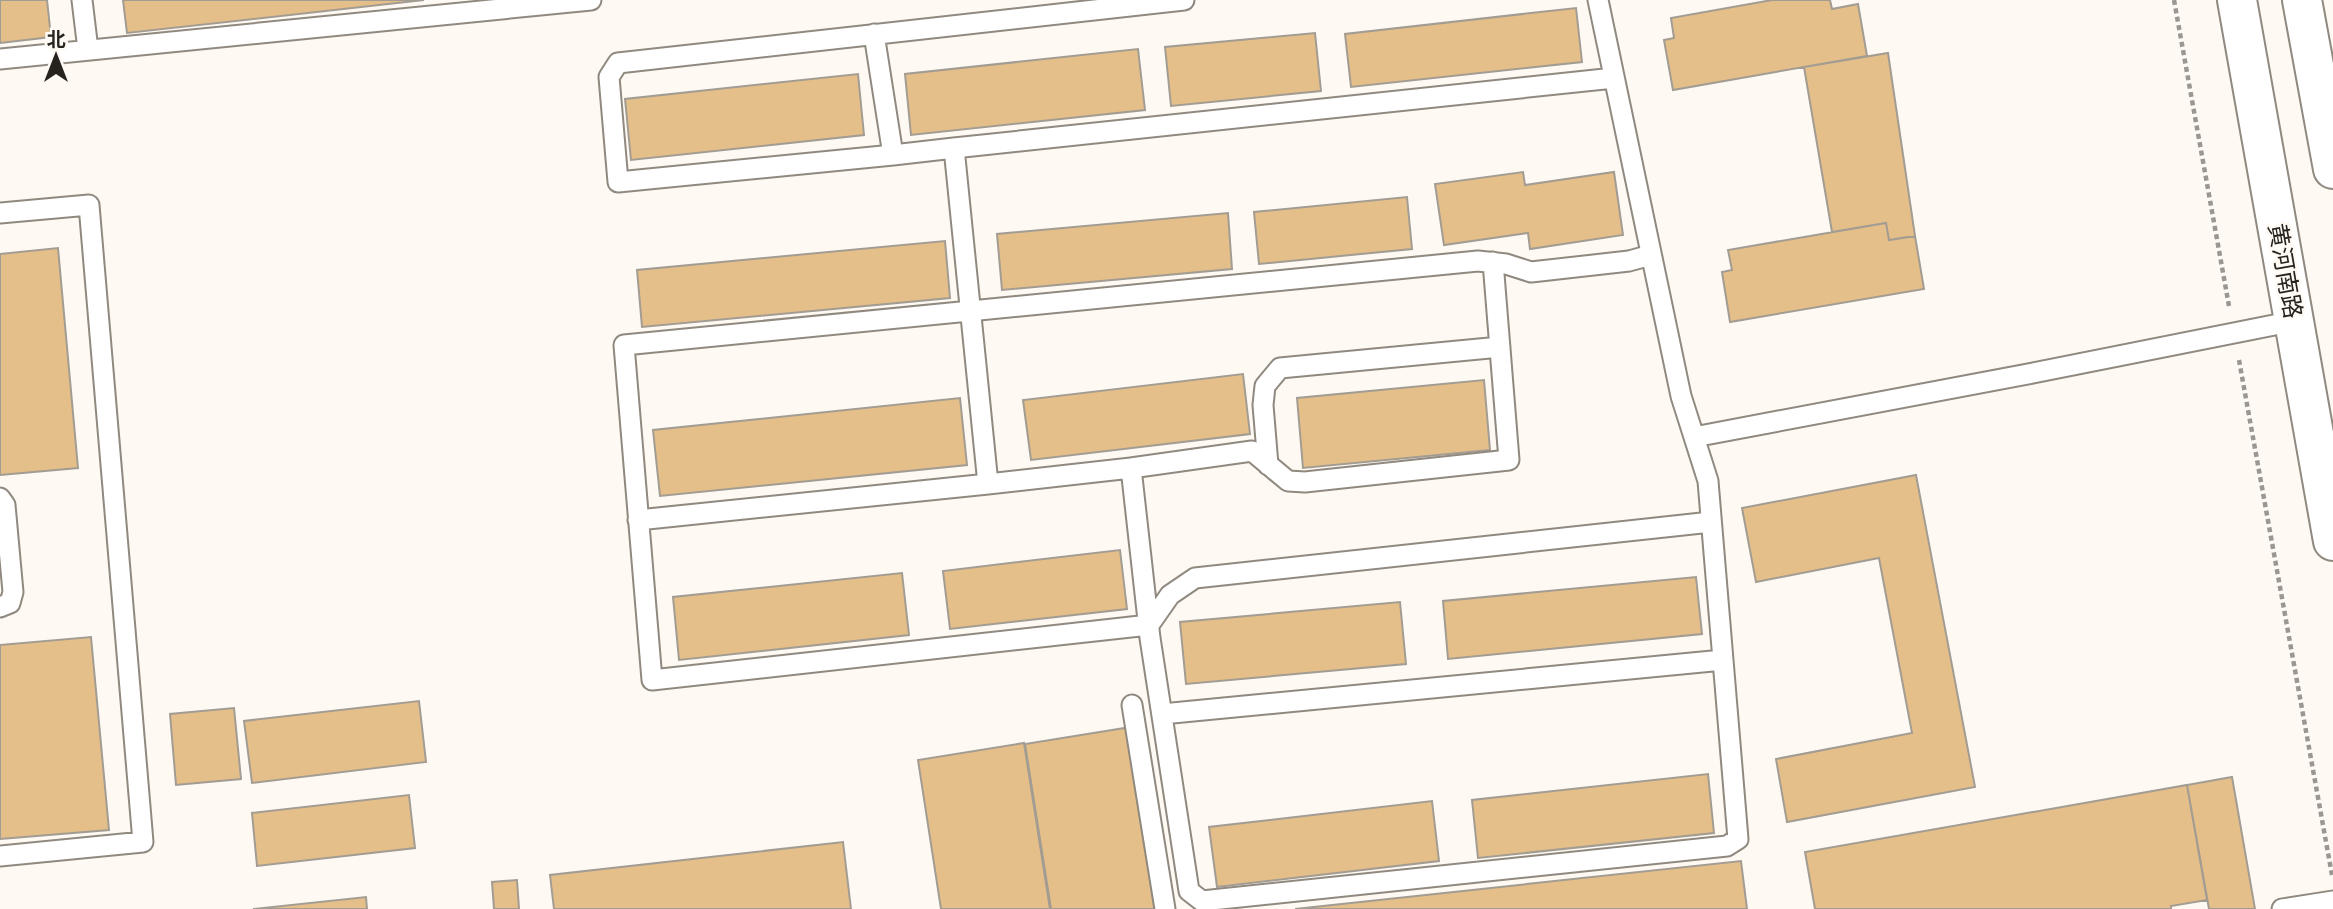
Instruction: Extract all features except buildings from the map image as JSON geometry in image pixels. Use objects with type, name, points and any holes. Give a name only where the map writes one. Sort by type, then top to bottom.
[{"type":"main road","name":"黄河南路","points":[[2237,0],[2333,541]]},
{"type":"main road","points":[[2302,0],[2325,85],[2333,169]]},
{"type":"lane","points":[[82,0],[88,50]]},
{"type":"lane","points":[[0,59],[591,0]]},
{"type":"lane","points":[[1184,0],[618,63],[609,77],[618,182],[1614,78]]},
{"type":"lane","points":[[1131,468],[1149,625],[1189,891],[1202,901],[1727,846],[1738,839],[1708,481],[1681,396],[1598,0]]},
{"type":"lane","points":[[874,34],[893,155]]},
{"type":"lane","points":[[954,148],[988,484]]},
{"type":"lane","points":[[0,213],[89,205],[143,842],[0,856]]},
{"type":"lane","points":[[1651,255],[1629,261],[1531,272],[1478,261],[624,345],[652,680],[1149,625],[1170,595],[1195,578],[1711,522]]},
{"type":"lane","points":[[638,520],[1131,468],[1252,451],[1288,481],[1305,482],[1509,460],[1493,262]]},
{"type":"lane","points":[[1694,437],[2294,321]]},
{"type":"lane","points":[[1268,465],[1263,405],[1265,386],[1280,368],[1500,347]]},
{"type":"lane","points":[[0,498],[5,505],[13,592],[10,603],[0,607]]},
{"type":"lane","points":[[1162,714],[1723,660]]},
{"type":"lane","points":[[1132,705],[1165,909]]},
{"type":"lane","points":[[2282,909],[2333,901]]},
{"type":"path","points":[[2174,0],[2333,879]]}]
